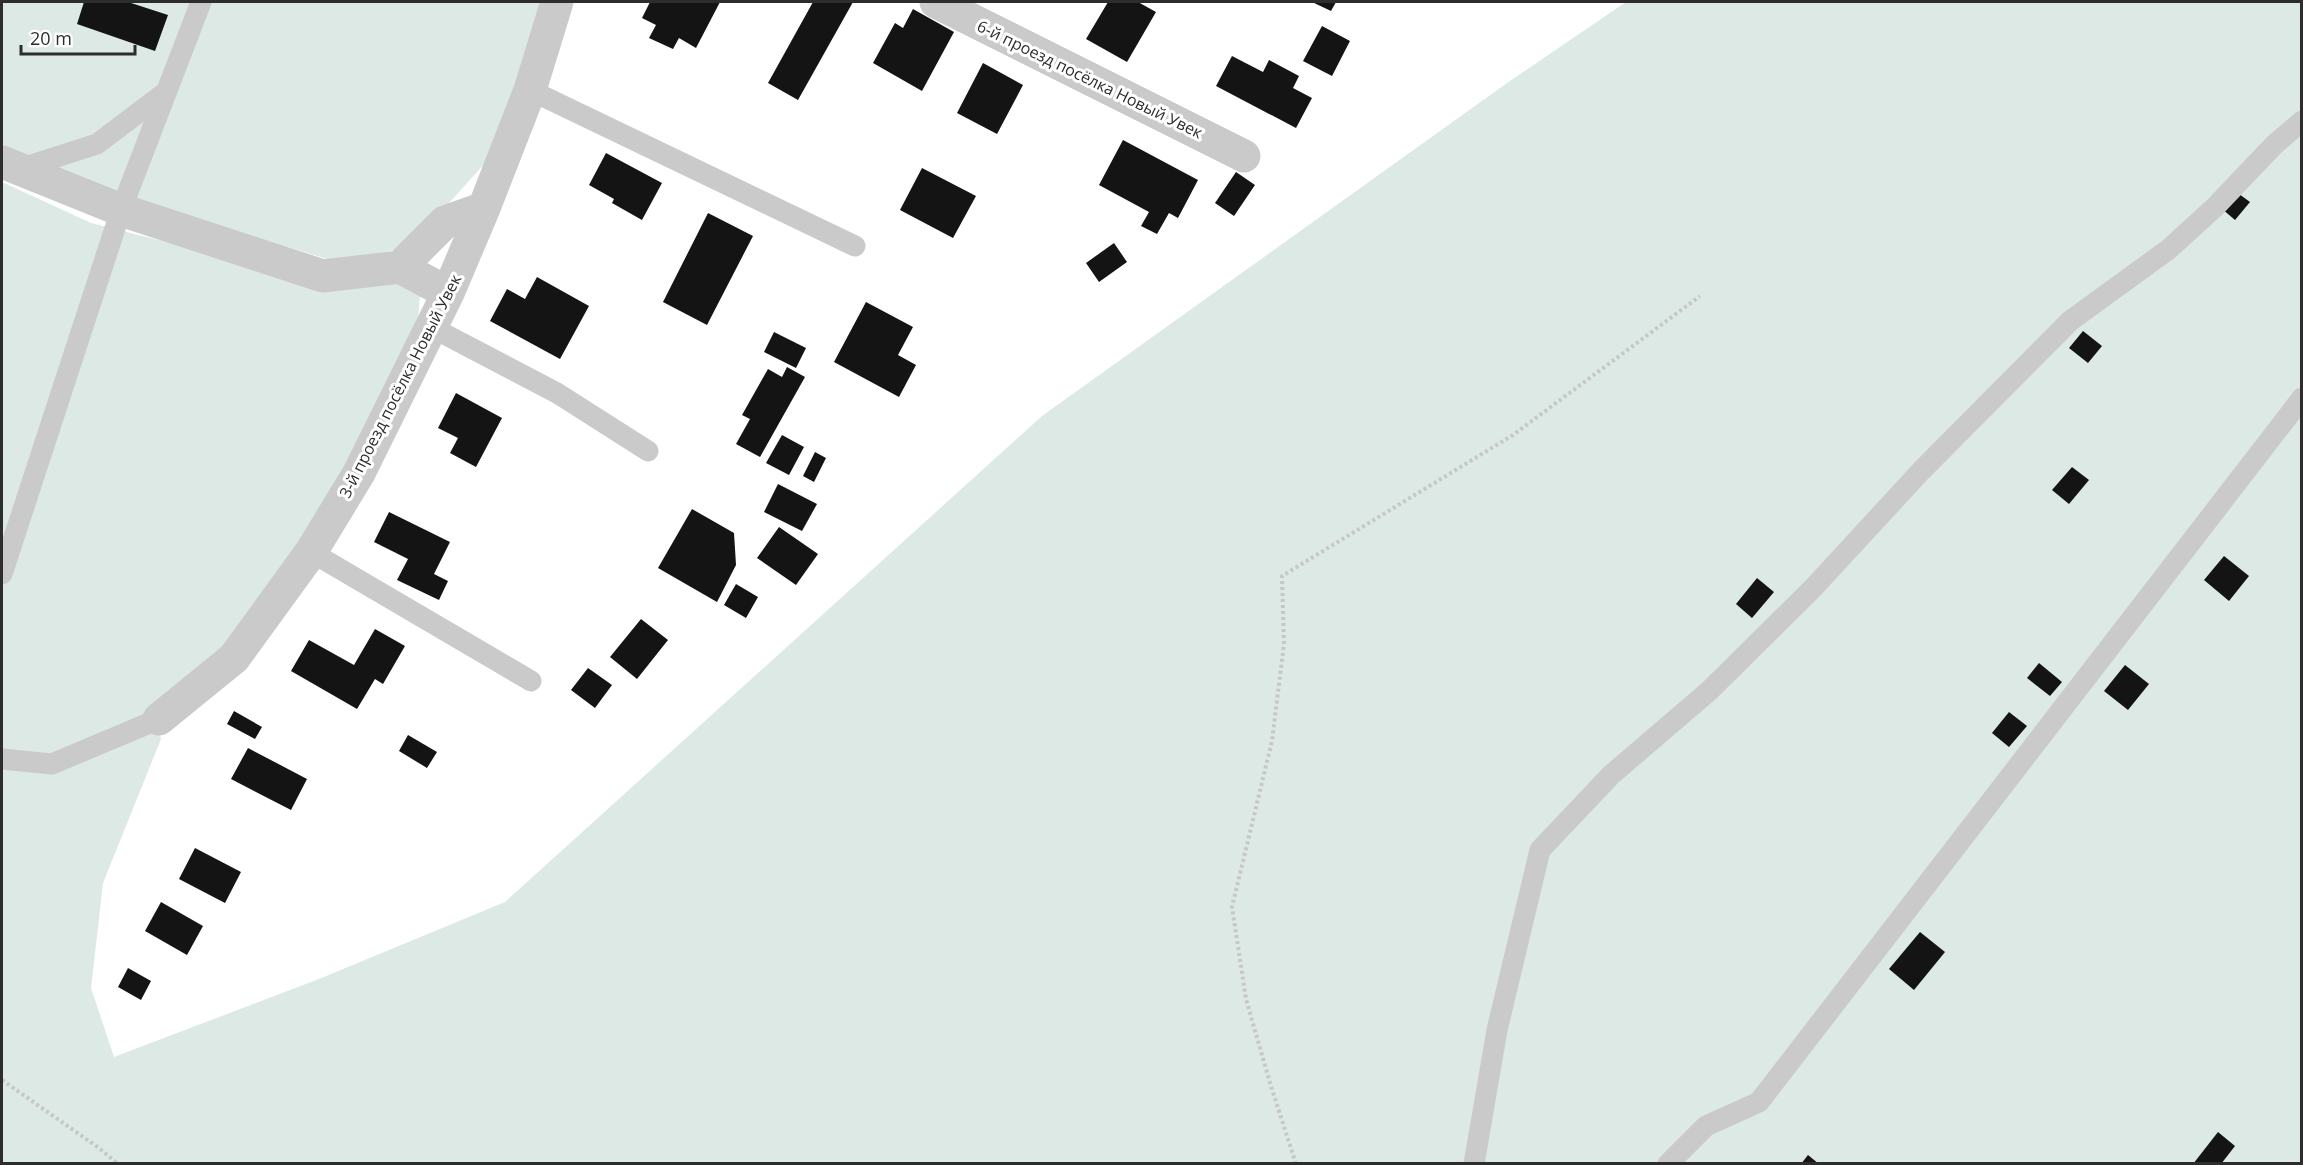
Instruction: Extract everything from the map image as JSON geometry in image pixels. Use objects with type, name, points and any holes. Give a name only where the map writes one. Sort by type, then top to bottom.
[{"type":"street","name":"3-й проезд посёлка Новый Увек","points":[[159,719],[234,658],[311,552],[360,473],[448,292],[484,208],[530,90],[557,2]]},
{"type":"street","name":"6-й проезд посёлка Новый Увек","points":[[936,2],[1244,156]]},
{"type":"street","points":[[10,166],[122,210],[323,276],[400,267],[448,292]]},
{"type":"street","points":[[400,267],[445,222],[484,208]]},
{"type":"lane","points":[[2,574],[122,210],[201,2]]},
{"type":"lane","points":[[530,90],[855,246]]},
{"type":"lane","points":[[10,166],[97,144],[167,91]]},
{"type":"lane","points":[[1474,1164],[1497,1030],[1540,850],[1611,775],[1709,691],[1814,587],[1921,471],[2070,321],[2169,249],[2215,207],[2274,145],[2301,121]]},
{"type":"lane","points":[[431,327],[557,393],[648,451]]},
{"type":"lane","points":[[1668,1164],[1706,1126],[1759,1102],[2301,398]]},
{"type":"lane","points":[[311,552],[531,681]]},
{"type":"lane","points":[[2,759],[52,764],[159,719]]},
{"type":"path","points":[[1296,1164],[1246,999],[1232,907],[1272,741],[1284,644],[1282,576],[1513,435],[1700,296]]},
{"type":"path","points":[[2,1080],[99,1148],[118,1164]]},
{"type":"shaded area","points":[[2,2],[546,2],[485,163],[442,211],[394,250],[337,262],[109,192],[2,146]]},
{"type":"shaded area","points":[[1626,2],[2301,2],[2301,1163],[2,1164],[2,182],[91,223],[202,251],[398,283],[420,296],[418,317],[350,468],[226,651],[153,705],[161,739],[103,883],[91,988],[114,1057],[319,979],[505,902],[1042,416],[1507,83]]},
{"type":"building","points":[[84,2],[128,2],[168,15],[155,51],[77,24]]},
{"type":"building","points":[[650,2],[720,2],[696,48],[679,38],[673,49],[649,38],[656,25],[642,18]]},
{"type":"building","points":[[813,2],[853,2],[798,100],[768,83]]},
{"type":"building","points":[[1108,2],[1138,2],[1156,12],[1127,62],[1086,39]]},
{"type":"building","points":[[1312,2],[1336,2],[1331,11]]},
{"type":"building","points":[[913,9],[954,32],[922,91],[873,63],[895,23],[903,28]]},
{"type":"building","points":[[1322,26],[1350,41],[1332,76],[1303,61]]},
{"type":"building","points":[[1232,56],[1263,72],[1269,60],[1299,76],[1293,88],[1312,98],[1296,128],[1216,86]]},
{"type":"building","points":[[983,63],[1023,85],[997,134],[957,113]]},
{"type":"building","points":[[1123,140],[1198,180],[1178,218],[1169,213],[1157,234],[1141,226],[1149,212],[1099,185]]},
{"type":"building","points":[[606,153],[662,183],[642,220],[612,203],[614,199],[589,185]]},
{"type":"building","points":[[922,168],[976,196],[953,238],[900,210]]},
{"type":"building","points":[[1236,172],[1255,185],[1234,216],[1215,203]]},
{"type":"building","points":[[2235,191],[2250,202],[2235,220],[2221,208]]},
{"type":"building","points":[[708,213],[753,236],[707,325],[663,302]]},
{"type":"building","points":[[1114,243],[1127,262],[1099,282],[1086,263]]},
{"type":"building","points":[[537,277],[589,306],[560,359],[490,321],[507,289],[525,299]]},
{"type":"building","points":[[866,302],[913,327],[898,355],[916,365],[899,397],[834,362]]},
{"type":"building","points":[[2083,331],[2102,346],[2088,363],[2069,348]]},
{"type":"building","points":[[774,332],[806,348],[796,368],[764,352]]},
{"type":"building","points":[[787,367],[805,377],[760,457],[736,444],[750,419],[742,415],[768,369],[782,377]]},
{"type":"building","points":[[456,393],[502,418],[476,467],[450,453],[458,438],[438,428]]},
{"type":"building","points":[[782,435],[804,447],[789,475],[766,463]]},
{"type":"building","points":[[815,452],[826,458],[814,482],[803,476]]},
{"type":"building","points":[[2072,467],[2089,480],[2069,504],[2052,490]]},
{"type":"building","points":[[778,484],[817,504],[802,531],[764,512]]},
{"type":"building","points":[[692,509],[734,533],[736,565],[717,602],[658,568]]},
{"type":"building","points":[[389,512],[450,542],[434,574],[448,581],[439,600],[397,580],[408,559],[374,542]]},
{"type":"building","points":[[779,527],[818,554],[796,585],[757,558]]},
{"type":"building","points":[[2224,556],[2249,576],[2229,601],[2204,580]]},
{"type":"building","points":[[1757,578],[1774,592],[1752,618],[1736,604]]},
{"type":"building","points":[[736,584],[758,597],[746,618],[724,605]]},
{"type":"building","points":[[641,619],[668,640],[637,679],[610,657]]},
{"type":"building","points":[[375,629],[405,646],[383,684],[375,679],[357,709],[291,671],[309,640],[354,665]]},
{"type":"building","points":[[2039,663],[2062,682],[2050,696],[2027,678]]},
{"type":"building","points":[[2125,665],[2149,684],[2128,710],[2104,691]]},
{"type":"building","points":[[588,668],[612,685],[595,708],[571,690]]},
{"type":"building","points":[[234,711],[262,727],[255,739],[227,724]]},
{"type":"building","points":[[2009,712],[2027,726],[2009,747],[1992,733]]},
{"type":"building","points":[[408,735],[437,752],[427,768],[399,751]]},
{"type":"building","points":[[248,748],[307,779],[291,810],[231,779]]},
{"type":"building","points":[[195,848],[241,872],[225,903],[179,879]]},
{"type":"building","points":[[161,902],[203,926],[187,955],[145,931]]},
{"type":"building","points":[[1920,932],[1945,952],[1914,990],[1889,969]]},
{"type":"building","points":[[128,968],[151,981],[141,1000],[118,987]]},
{"type":"building","points":[[2218,1132],[2235,1146],[2221,1164],[2193,1164]]},
{"type":"building","points":[[1808,1155],[1819,1164],[1801,1164]]}]
